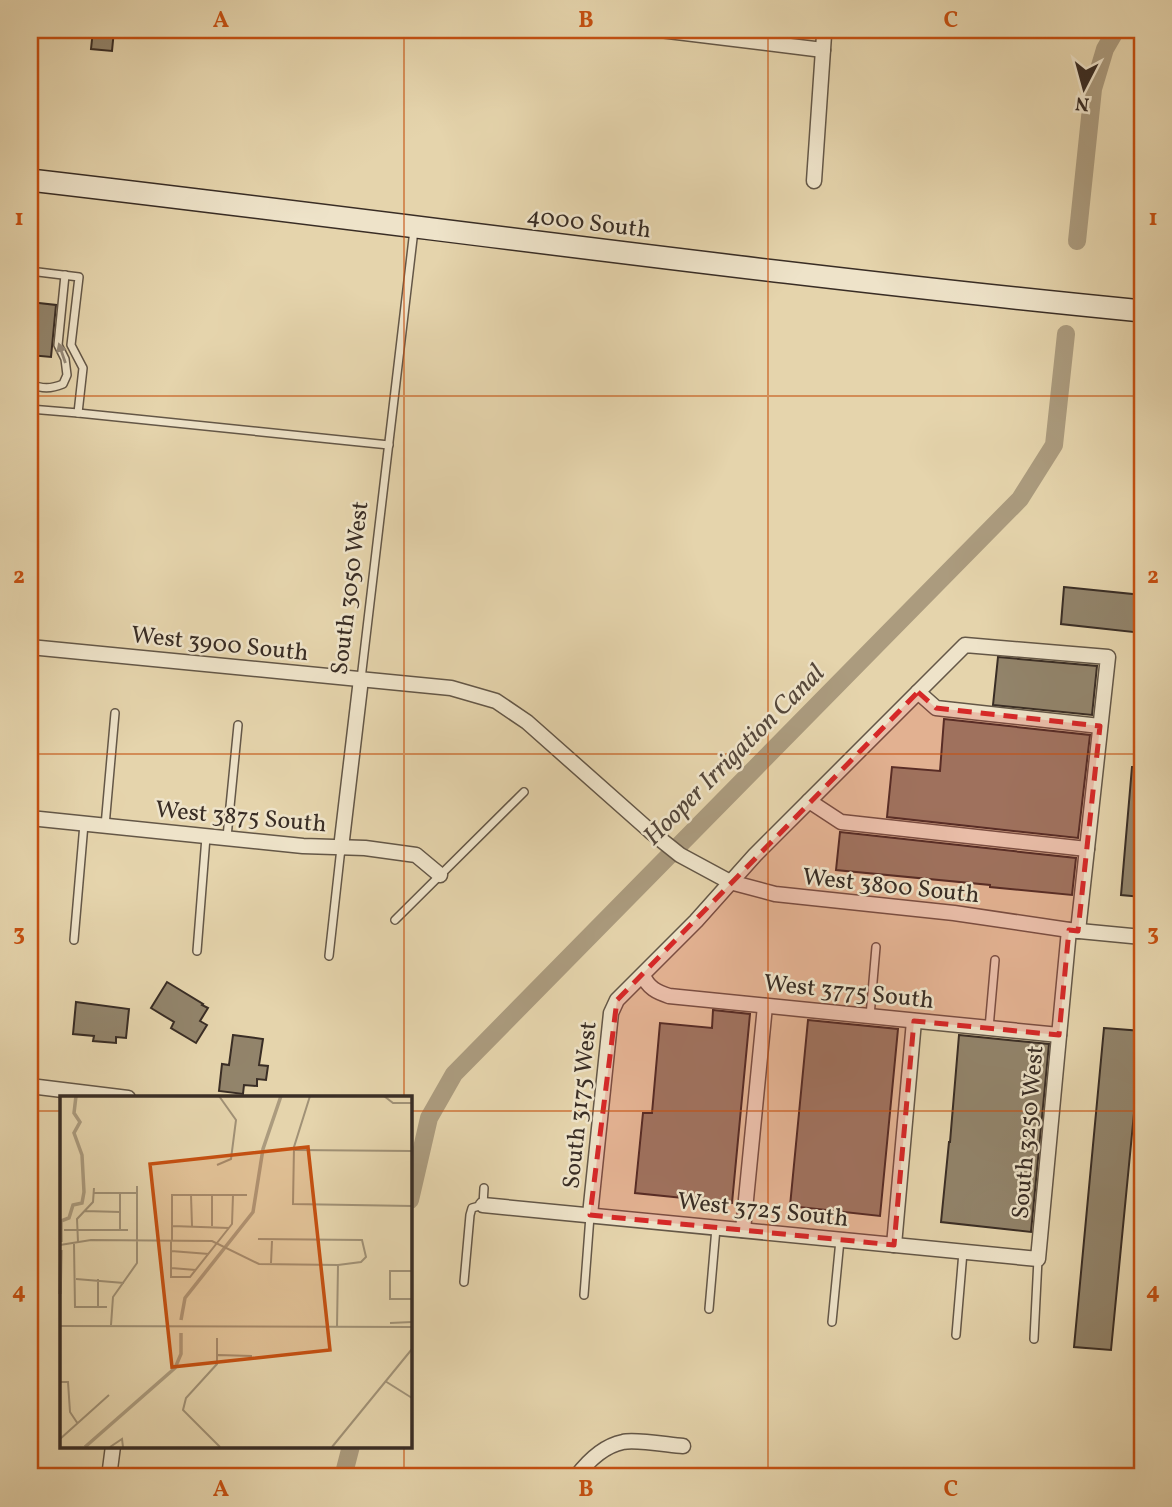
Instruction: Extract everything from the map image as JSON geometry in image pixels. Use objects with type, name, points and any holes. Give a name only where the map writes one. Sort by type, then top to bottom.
[{"type":"main road","name":"4000 South","points":[[30,180],[819,277],[1142,311]]},
{"type":"street","points":[[660,30],[823,50]]},
{"type":"street","points":[[814,181],[826,30]]},
{"type":"street","name":"South 3250 West","points":[[918,692],[965,645],[1108,657],[1087,849],[1059,1035],[1038,1259]]},
{"type":"street","name":"West 3900 South","points":[[30,647],[451,688],[496,701],[527,722],[650,831]]},
{"type":"street","name":"South 3050 West","points":[[341,848],[361,679]]},
{"type":"street","points":[[918,692],[936,708],[1100,726]]},
{"type":"street","name":"South 3175 West","points":[[590,1215],[611,1013],[617,1000],[918,692]]},
{"type":"street","points":[[809,801],[841,822],[1087,849]]},
{"type":"street","name":"West 3875 South","points":[[30,818],[303,846],[365,848],[416,855],[440,875]]},
{"type":"street","name":"West 3800 South","points":[[650,831],[680,855],[730,882],[775,894],[1142,937]]},
{"type":"street","name":"West 3775 South","points":[[643,975],[651,988],[670,996],[1059,1035]]},
{"type":"street","points":[[743,1230],[765,1006]]},
{"type":"street","points":[[894,1245],[914,1021]]},
{"type":"street","points":[[30,1086],[119,1096]]},
{"type":"street","name":"West 3725 South","points":[[483,1205],[1038,1259]]},
{"type":"street","points":[[576,1477],[588,1461],[606,1448],[625,1441],[684,1446]]},
{"type":"street","points":[[109,1477],[113,1448]]},
{"type":"lane","name":"South 3050 West","points":[[361,679],[415,226]]},
{"type":"lane","points":[[30,271],[79,277],[71,345],[83,368],[78,413]]},
{"type":"lane","points":[[30,384],[53,389],[63,384],[67,375],[65,359],[58,345],[65,275]]},
{"type":"lane","points":[[30,409],[389,445]]},
{"type":"lane","points":[[104,826],[115,713]]},
{"type":"lane","points":[[227,837],[238,725]]},
{"type":"lane","points":[[396,920],[524,792]]},
{"type":"lane","points":[[74,940],[84,824]]},
{"type":"lane","points":[[197,951],[206,836]]},
{"type":"lane","name":"South 3050 West","points":[[329,956],[341,848]]},
{"type":"lane","points":[[870,1016],[876,947]]},
{"type":"lane","points":[[989,1028],[995,960]]},
{"type":"lane","points":[[464,1282],[470,1214],[472,1208],[483,1205],[484,1188]]},
{"type":"lane","name":"South 3175 West","points":[[584,1295],[590,1215]]},
{"type":"lane","points":[[709,1309],[716,1228]]},
{"type":"lane","points":[[832,1322],[840,1240]]},
{"type":"lane","points":[[956,1335],[963,1252]]},
{"type":"lane","name":"South 3250 West","points":[[1034,1339],[1038,1259]]},
{"type":"highlighted area","points":[[918,692],[936,708],[1100,726],[1078,931],[1069,930],[1059,1035],[914,1021],[894,1245],[590,1215],[617,1000]]},
{"type":"building","points":[[93,30],[114,30],[112,51],[91,49]]},
{"type":"building","points":[[30,302],[56,305],[51,357],[30,355]]},
{"type":"building","points":[[1064,587],[1142,595],[1142,633],[1061,624]]},
{"type":"building","points":[[998,657],[1097,666],[1092,715],[993,705]]},
{"type":"building","points":[[944,719],[1090,735],[1078,838],[887,817],[892,767],[940,771]]},
{"type":"building","points":[[1132,767],[1142,767],[1142,897],[1121,895]]},
{"type":"building","points":[[840,832],[1076,858],[1072,895],[836,870]]},
{"type":"building","points":[[167,982],[208,1008],[200,1021],[207,1025],[196,1043],[171,1028],[174,1022],[151,1008]]},
{"type":"building","points":[[76,1002],[129,1009],[126,1038],[116,1037],[116,1043],[93,1041],[94,1036],[73,1034]]},
{"type":"building","points":[[713,1010],[750,1014],[732,1203],[635,1193],[643,1113],[652,1113],[660,1023],[712,1028]]},
{"type":"building","points":[[808,1020],[898,1029],[880,1216],[790,1206]]},
{"type":"building","points":[[1104,1028],[1142,1031],[1111,1350],[1074,1347]]},
{"type":"building","points":[[233,1035],[263,1039],[259,1065],[268,1066],[266,1080],[257,1079],[257,1086],[244,1085],[243,1094],[219,1091],[222,1064],[229,1065]]},
{"type":"building","points":[[959,1035],[1049,1044],[1031,1232],[941,1222]]},
{"type":"waterway","name":"Hooper Irrigation Canal","points":[[1077,241],[1093,89],[1105,49],[1116,30]]},
{"type":"waterway","name":"Hooper Irrigation Canal","points":[[411,1196],[429,1118],[454,1074],[1020,499],[1054,445],[1066,334]]},
{"type":"waterway","name":"Hooper Irrigation Canal","points":[[343,1477],[350,1448]]}]
